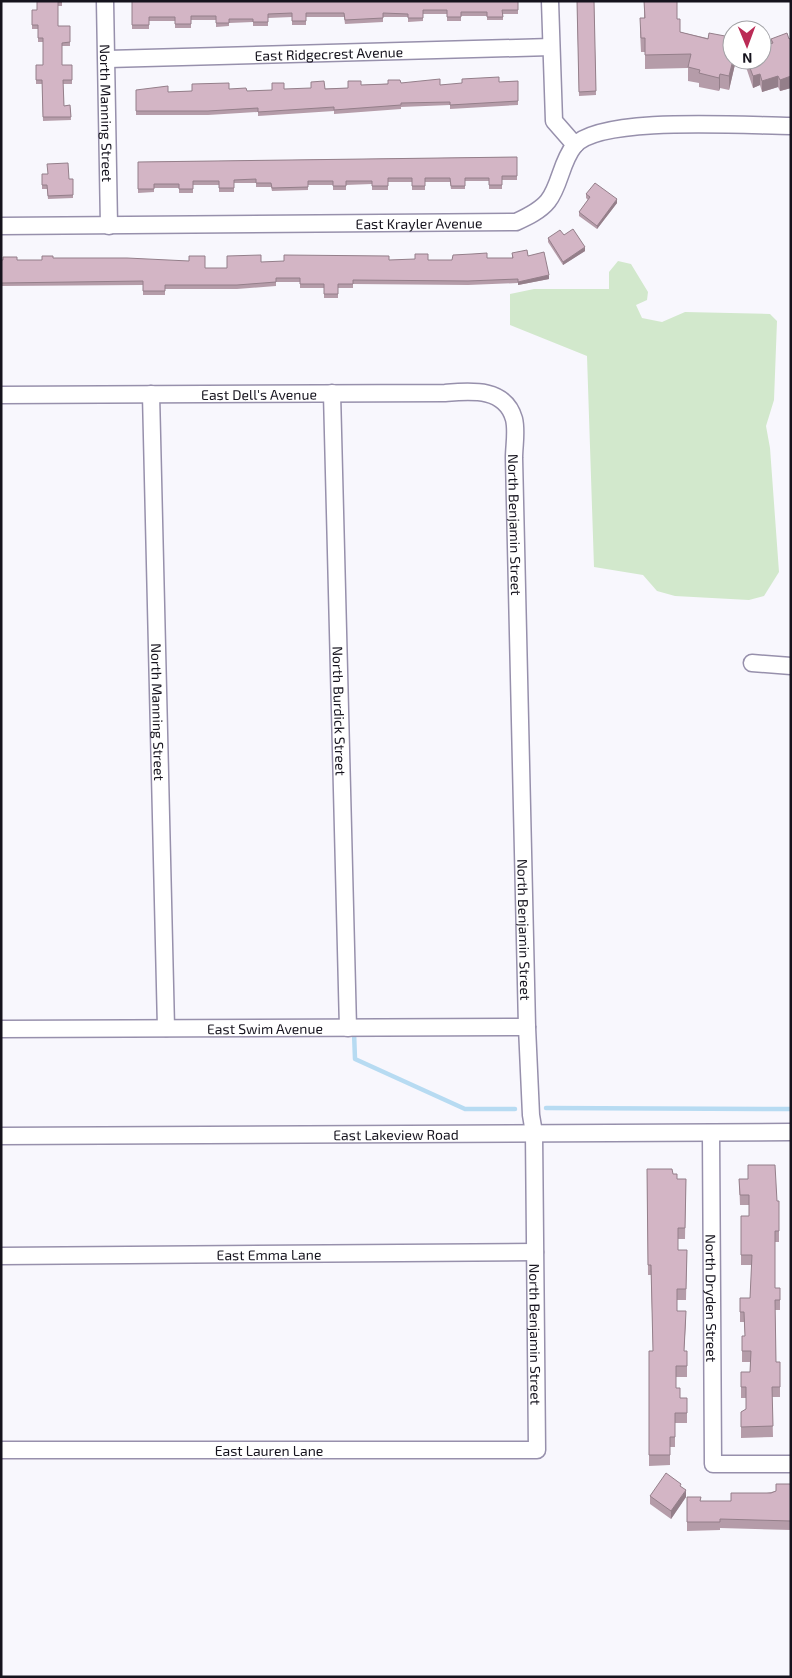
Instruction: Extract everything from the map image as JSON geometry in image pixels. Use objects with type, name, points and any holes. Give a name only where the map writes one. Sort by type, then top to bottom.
[{"type":"street","name":"North Manning Street","points":[[106,1],[110,226]]},
{"type":"street","points":[[550,1],[554,121],[575,145],[602,131],[637,125],[791,126]]},
{"type":"street","name":"East Ridgecrest Avenue","points":[[108,60],[551,47]]},
{"type":"street","name":"East Krayler Avenue","points":[[1,226],[516,222],[536,212],[548,201],[575,145]]},
{"type":"street","name":"East Dell's Avenue","points":[[1,394],[332,393],[480,390],[497,398],[510,410]]},
{"type":"street","name":"North Burdick Street","points":[[332,393],[348,1028]]},
{"type":"street","name":"North Manning Street","points":[[151,394],[166,1028]]},
{"type":"street","name":"North Benjamin Street","points":[[510,410],[515,430],[514,458],[527,1027],[531,1115],[534,1133],[536,1450]]},
{"type":"street","points":[[752,663],[791,666]]},
{"type":"street","name":"East Swim Avenue","points":[[1,1029],[527,1027]]},
{"type":"street","name":"East Lakeview Road","points":[[1,1136],[791,1132]]},
{"type":"street","name":"North Dryden Street","points":[[711,1133],[713,1464],[791,1464]]},
{"type":"street","name":"East Emma Lane","points":[[1,1256],[535,1252]]},
{"type":"street","name":"East Lauren Lane","points":[[1,1450],[536,1450]]},
{"type":"green space","points":[[618,261],[631,264],[648,292],[647,300],[636,305],[642,318],[662,322],[685,312],[770,314],[777,321],[774,400],[766,426],[770,448],[779,572],[764,596],[749,600],[675,596],[657,591],[643,575],[594,567],[587,356],[510,325],[510,294],[534,289],[609,289],[609,272]]},
{"type":"building","points":[[37,1],[62,1],[58,2],[58,26],[70,26],[70,42],[62,43],[62,65],[72,65],[72,80],[63,80],[64,106],[70,105],[71,117],[43,117],[42,80],[36,80],[36,65],[43,65],[43,38],[38,38],[38,25],[32,25],[32,10],[37,10]]},
{"type":"building","points":[[132,1],[518,1],[518,10],[502,10],[503,17],[487,17],[487,12],[461,12],[461,17],[447,17],[447,10],[423,10],[423,18],[408,18],[408,14],[383,13],[383,18],[345,20],[344,13],[306,13],[306,21],[292,21],[292,13],[268,14],[268,22],[253,22],[253,19],[229,19],[229,23],[216,23],[216,16],[191,16],[191,24],[175,24],[175,17],[149,17],[149,25],[132,25]]},
{"type":"building","points":[[577,1],[594,1],[596,91],[579,92]]},
{"type":"building","points":[[644,1],[677,1],[677,19],[680,19],[680,32],[708,39],[709,33],[722,35],[722,70],[730,70],[729,76],[720,74],[719,78],[699,73],[700,70],[688,67],[691,54],[645,55],[645,38],[641,38],[640,18],[645,18]]},
{"type":"building","points":[[787,33],[789,39],[791,38],[791,76],[780,80],[778,76],[762,81],[760,74],[753,76],[751,70],[772,70],[772,39]]},
{"type":"building","points":[[499,77],[499,82],[518,81],[518,101],[450,105],[450,102],[401,103],[401,105],[334,110],[334,107],[258,112],[258,108],[208,111],[136,111],[136,90],[168,86],[168,92],[192,91],[192,84],[229,83],[229,89],[246,88],[247,91],[272,90],[272,83],[284,83],[284,89],[311,88],[311,82],[324,81],[325,89],[348,88],[348,81],[361,81],[361,85],[388,84],[388,80],[400,80],[401,83],[440,79],[440,85],[462,83],[462,79]]},
{"type":"building","points":[[517,157],[517,176],[502,176],[502,185],[489,185],[489,178],[465,178],[465,186],[451,186],[450,178],[425,178],[425,186],[412,186],[412,178],[388,178],[388,186],[372,186],[372,181],[346,181],[346,186],[333,186],[333,181],[308,181],[308,187],[272,188],[271,183],[256,183],[256,179],[234,180],[234,188],[219,188],[219,181],[193,181],[193,189],[179,189],[179,184],[154,184],[154,189],[138,189],[138,162]]},
{"type":"building","points":[[68,163],[69,179],[73,179],[73,195],[48,196],[47,185],[42,185],[42,174],[48,174],[47,164]]},
{"type":"building","points":[[595,183],[617,199],[597,226],[579,212],[590,197],[586,194]]},
{"type":"building","points":[[573,229],[585,247],[563,262],[548,238],[560,230],[564,235]]},
{"type":"building","points":[[527,250],[528,256],[544,252],[549,275],[518,282],[518,279],[468,281],[353,280],[353,284],[338,284],[338,294],[324,294],[324,284],[300,284],[300,278],[276,278],[276,282],[237,285],[165,285],[165,291],[143,291],[143,281],[1,283],[1,260],[3,260],[3,257],[17,257],[17,260],[42,260],[42,256],[53,256],[53,258],[127,258],[189,261],[189,256],[205,256],[205,268],[227,268],[227,256],[261,255],[261,262],[284,261],[284,255],[389,256],[389,260],[415,259],[415,254],[428,254],[428,260],[452,260],[453,255],[487,253],[487,258],[513,258],[512,253]]},
{"type":"building","points":[[748,1165],[775,1165],[777,1201],[779,1201],[779,1231],[775,1231],[775,1288],[780,1288],[780,1300],[775,1300],[776,1362],[780,1362],[780,1387],[772,1387],[773,1426],[741,1427],[741,1412],[746,1409],[746,1387],[741,1387],[741,1372],[750,1372],[751,1351],[742,1351],[742,1336],[745,1336],[744,1312],[740,1312],[740,1298],[750,1298],[752,1255],[741,1255],[741,1216],[749,1216],[749,1195],[740,1195],[739,1179],[748,1179]]},
{"type":"building","points":[[647,1169],[672,1169],[673,1174],[677,1174],[677,1179],[686,1179],[685,1228],[678,1228],[678,1250],[687,1250],[686,1289],[677,1289],[677,1311],[686,1311],[684,1351],[687,1351],[687,1366],[676,1366],[676,1388],[680,1388],[680,1398],[687,1398],[687,1413],[675,1413],[675,1437],[670,1437],[670,1455],[649,1455],[649,1351],[653,1351],[651,1265],[648,1265]]},
{"type":"building","points":[[666,1473],[686,1490],[671,1511],[650,1496]]},
{"type":"building","points":[[776,1484],[791,1484],[791,1521],[720,1519],[720,1522],[687,1522],[687,1497],[701,1497],[700,1501],[731,1501],[731,1493],[771,1493],[776,1491]]},
{"type":"waterway","points":[[354,1032],[355,1059],[465,1109],[515,1109]]},
{"type":"waterway","points":[[546,1108],[791,1109]]}]
